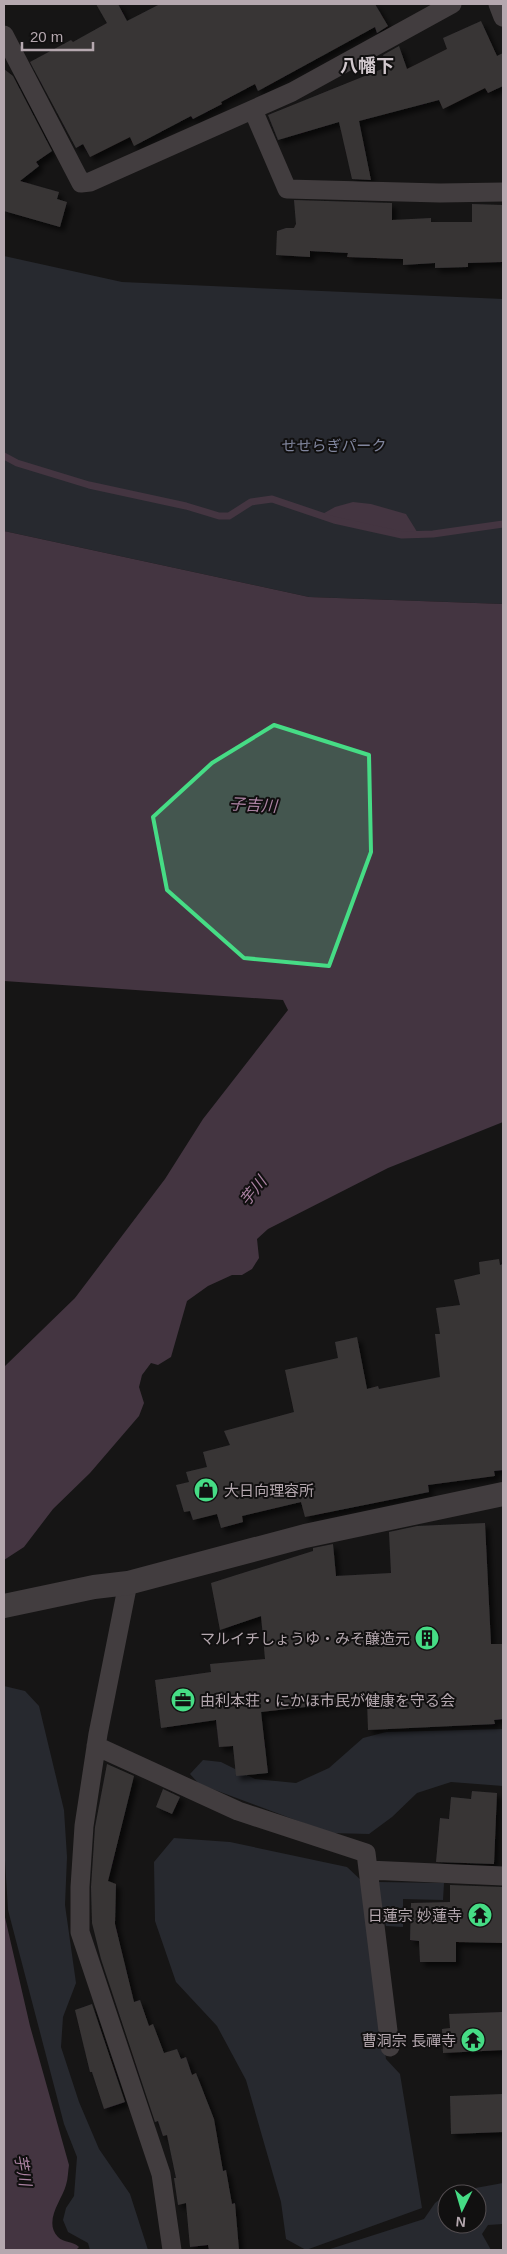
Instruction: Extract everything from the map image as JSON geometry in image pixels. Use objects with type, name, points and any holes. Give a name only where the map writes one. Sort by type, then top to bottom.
[{"type":"street","points":[[4,35],[81,183],[90,182],[292,92],[452,4]]},
{"type":"street","points":[[498,4],[503,17]]},
{"type":"street","points":[[253,110],[287,189],[440,193],[503,192]]},
{"type":"street","points":[[4,1606],[94,1587],[128,1582],[305,1536],[503,1494]]},
{"type":"street","points":[[128,1582],[96,1746],[84,1826],[80,1887],[80,1932],[161,2174],[172,2250]]},
{"type":"street","points":[[96,1746],[238,1811],[366,1853],[390,2047]]},
{"type":"street","points":[[368,1870],[503,1876]]},
{"type":"highlighted area","points":[[274,725],[369,755],[371,852],[329,966],[244,958],[167,890],[153,817],[212,763]]},
{"type":"green space","name":"せせらぎパーク","points":[[4,256],[122,282],[503,299],[503,604],[309,597],[4,531]]},
{"type":"green space","points":[[4,1686],[25,1691],[39,1706],[64,1810],[67,1857],[65,1905],[76,1983],[63,2017],[61,2047],[79,2102],[99,2149],[130,2194],[148,2250],[90,2250],[88,2243],[68,2232],[63,2220],[66,2208],[74,2196],[77,2157],[64,2124],[8,1910],[4,1844]]},
{"type":"green space","points":[[503,1729],[503,1786],[451,1782],[417,1793],[392,1817],[369,1834],[330,1833],[199,1784],[190,1774],[203,1760],[221,1762],[255,1779],[296,1783],[329,1768],[363,1738],[386,1732]]},
{"type":"green space","points":[[174,1838],[230,1842],[347,1867],[363,1882],[386,2059],[400,2074],[422,2208],[306,2250],[286,2239],[281,2202],[246,2080],[217,2026],[176,1982],[155,1921],[154,1862]]},
{"type":"green space","points":[[379,1882],[444,1883],[443,1900],[403,1899],[403,1927],[386,1926],[379,1904]]},
{"type":"green space","points":[[503,2183],[503,2224],[487,2226],[487,2186]]},
{"type":"green space","points":[[437,2201],[437,2234],[482,2234],[491,2250],[327,2250],[424,2219]]},
{"type":"water","points":[[353,502],[371,504],[406,514],[419,535],[402,535],[319,516],[335,507]]},
{"type":"water","points":[[4,531],[309,597],[503,604],[503,1122],[388,1168],[268,1229],[257,1239],[259,1258],[252,1269],[242,1275],[232,1275],[208,1286],[187,1301],[171,1357],[158,1365],[151,1363],[142,1375],[139,1387],[144,1403],[139,1416],[90,1473],[53,1509],[24,1547],[4,1560],[4,1367],[75,1298],[165,1179],[203,1119],[288,1010],[283,1000],[4,981]]},
{"type":"water","name":"芋川","points":[[4,1913],[30,2026],[69,2165],[67,2183],[55,2211],[52,2224],[58,2237],[77,2245],[79,2247],[76,2250],[4,2250]]},
{"type":"building","points":[[96,4],[118,4],[127,21],[160,4],[375,4],[388,26],[377,33],[375,27],[258,91],[255,84],[193,119],[191,116],[134,146],[130,137],[90,157],[83,144],[76,148],[30,62],[71,40],[73,42],[107,23]]},
{"type":"building","points":[[481,21],[497,56],[503,53],[503,86],[488,93],[485,88],[443,109],[439,100],[359,121],[371,180],[352,179],[339,122],[278,140],[268,115],[387,67],[383,55],[399,46],[407,69],[447,49],[443,38]]},
{"type":"building","points":[[4,69],[13,76],[52,151],[36,162],[39,166],[20,181],[59,192],[57,199],[67,202],[60,227],[4,211]]},
{"type":"building","points":[[294,200],[392,203],[392,220],[431,218],[431,222],[472,222],[472,204],[503,205],[503,262],[468,263],[468,267],[435,268],[435,263],[403,265],[403,259],[347,257],[348,253],[310,251],[310,257],[276,255],[277,231],[294,228],[296,224]]},
{"type":"building","points":[[499,1259],[500,1265],[503,1264],[503,1470],[494,1471],[495,1476],[428,1485],[429,1492],[305,1517],[301,1502],[242,1516],[243,1522],[221,1528],[217,1514],[193,1520],[190,1511],[184,1512],[176,1485],[189,1482],[186,1472],[207,1467],[203,1452],[230,1445],[224,1431],[294,1412],[285,1370],[338,1358],[335,1342],[357,1337],[367,1389],[378,1386],[379,1389],[440,1377],[435,1334],[440,1334],[436,1308],[460,1305],[454,1280],[480,1274],[479,1262]]},
{"type":"building","points":[[485,1523],[491,1644],[503,1644],[503,1719],[494,1720],[495,1724],[368,1730],[367,1700],[261,1712],[268,1773],[236,1776],[233,1746],[219,1747],[216,1720],[161,1728],[155,1680],[211,1672],[210,1664],[265,1659],[261,1616],[220,1630],[211,1583],[313,1551],[313,1548],[333,1544],[336,1576],[391,1573],[389,1532],[417,1526]]},
{"type":"building","points":[[107,1764],[134,1776],[108,1881],[116,1884],[115,1924],[134,2002],[140,2000],[149,2026],[153,2024],[164,2053],[177,2049],[181,2059],[186,2057],[192,2075],[196,2073],[214,2119],[223,2171],[226,2170],[232,2204],[235,2203],[239,2250],[209,2250],[208,2245],[190,2247],[186,2203],[178,2205],[174,2178],[176,2178],[167,2135],[163,2136],[158,2121],[155,2122],[101,1959],[92,1923],[91,1887],[95,1827]]},
{"type":"building","points":[[163,1789],[180,1797],[172,1814],[156,1807]]},
{"type":"building","points":[[472,1791],[497,1793],[494,1864],[436,1862],[440,1818],[449,1819],[451,1797],[471,1799]]},
{"type":"building","name":"日蓮宗 妙蓮寺","points":[[450,1885],[503,1887],[503,1943],[456,1942],[456,1962],[420,1962],[419,1941],[410,1940],[411,1903],[450,1902]]},
{"type":"building","points":[[92,2004],[125,2102],[104,2109],[92,2072],[90,2072],[75,2010]]},
{"type":"building","points":[[503,2012],[503,2050],[443,2053],[442,2029],[450,2028],[449,2014]]},
{"type":"building","points":[[503,2094],[503,2132],[451,2134],[450,2096]]},
{"type":"waterway","points":[[4,456],[17,463],[89,485],[186,506],[219,516],[229,516],[251,502],[272,499],[334,520],[402,535],[433,534],[503,524]]},
{"type":"place","name":"大日向理容所","points":[[206,1490]]},
{"type":"place","name":"マルイチしょうゆ・みそ醸造元","points":[[427,1638]]},
{"type":"place","name":"由利本荘・にかほ市民が健康を守る会","points":[[183,1700]]},
{"type":"place","name":"日蓮宗 妙蓮寺","points":[[480,1915]]},
{"type":"place","name":"曹洞宗 長禪寺","points":[[473,2040]]},
{"type":"district","name":"八幡下","points":[[367,66]]},
{"type":"water label","name":"子吉川","points":[[253,805]]}]
